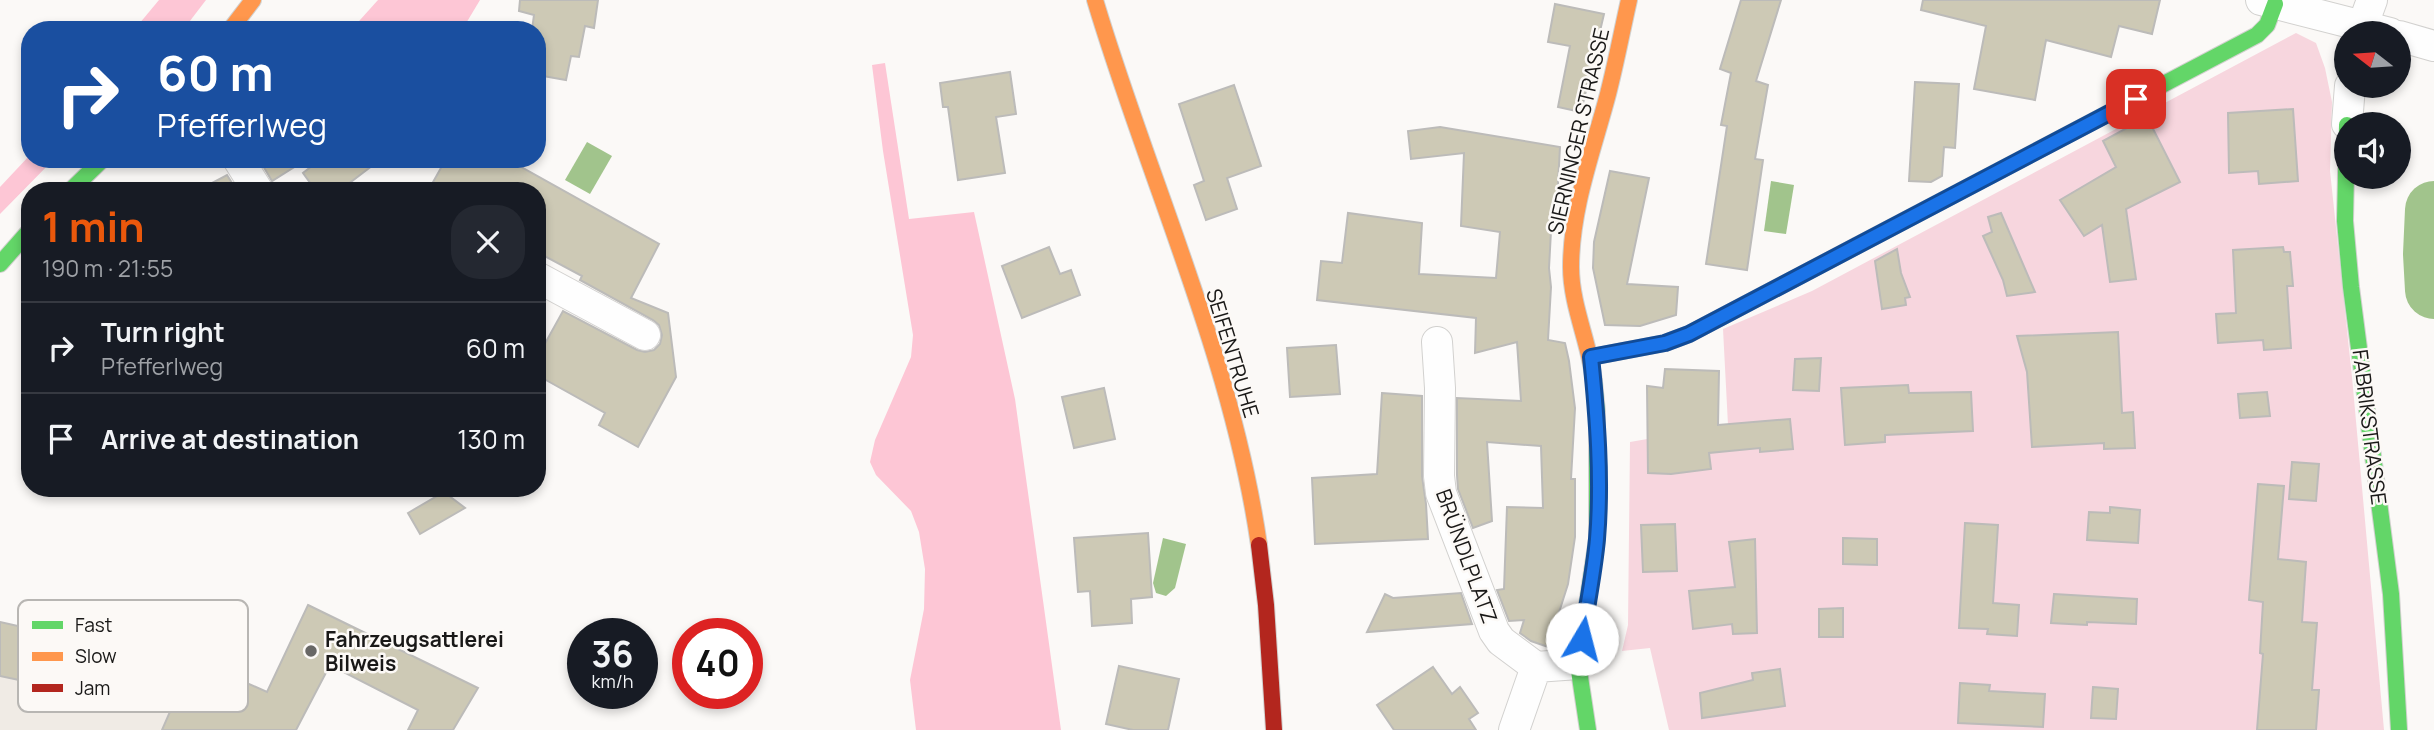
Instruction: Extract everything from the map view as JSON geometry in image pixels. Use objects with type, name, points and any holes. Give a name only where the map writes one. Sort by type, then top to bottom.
[{"type":"street","points":[[237,21],[253,0]]},
{"type":"street","name":"SEIFENTRUHE","points":[[1095,0],[1135,128],[1221,375],[1249,482],[1267,607],[1274,730]]},
{"type":"street","name":"SIERNINGER STRASSE","points":[[1588,730],[1578,664],[1597,539],[1597,412],[1591,357],[1574,292],[1573,232],[1629,0]]},
{"type":"street","points":[[1591,357],[1665,343],[1689,334],[2257,35],[2267,25],[2268,2],[2354,21]]},
{"type":"street","points":[[2412,38],[2434,46]]},
{"type":"street","points":[[79,182],[94,168]]},
{"type":"street","name":"FABRIKSTRASSE","points":[[2346,189],[2345,222],[2390,594],[2399,688],[2399,730]]},
{"type":"street","points":[[0,264],[21,240]]},
{"type":"street","points":[[546,282],[645,335]]},
{"type":"street","name":"BRÜNDLPLATZ","points":[[1437,342],[1441,493],[1494,631],[1501,641],[1536,667]]},
{"type":"street","points":[[1514,730],[1536,667],[1578,664]]},
{"type":"shaded area","points":[[159,0],[206,0],[190,21],[142,21]]},
{"type":"shaded area","points":[[378,0],[480,0],[467,21],[359,21]]},
{"type":"shaded area","points":[[2296,33],[2316,43],[2325,68],[2332,102],[2330,171],[2384,730],[1669,730],[1650,648],[1622,651],[1628,625],[1630,442],[1728,425],[1723,329],[1812,291]]},
{"type":"shaded area","points":[[885,63],[909,219],[974,212],[1015,399],[1061,730],[916,730],[910,680],[924,609],[925,569],[919,532],[911,511],[876,475],[870,462],[875,440],[911,357],[913,335],[872,65]]},
{"type":"shaded area","points":[[587,142],[612,156],[590,194],[565,180]]},
{"type":"shaded area","points":[[21,165],[21,168],[45,168],[31,182],[21,182],[21,193],[0,214],[0,187]]},
{"type":"shaded area","points":[[1771,181],[1794,185],[1786,234],[1764,231]]},
{"type":"shaded area","points":[[1163,538],[1186,544],[1175,588],[1166,596],[1156,593],[1153,583]]},
{"type":"shaded area","points":[[0,622],[18,626],[18,712],[209,712],[201,730],[0,730]]},
{"type":"building","points":[[520,0],[598,0],[594,28],[585,26],[579,57],[571,56],[566,80],[546,77],[546,21],[533,21],[534,15],[519,11]]},
{"type":"building","points":[[1741,0],[1781,0],[1756,81],[1768,85],[1755,159],[1763,160],[1747,270],[1706,264],[1727,126],[1721,125],[1731,73],[1720,69]]},
{"type":"building","points":[[1923,0],[2160,0],[2152,34],[2119,26],[2111,57],[2046,40],[2035,100],[1974,89],[1986,26],[1921,10]]},
{"type":"building","points":[[1555,4],[1604,14],[1581,112],[1558,107],[1570,46],[1548,42]]},
{"type":"building","points":[[1010,72],[1016,114],[996,117],[1005,173],[958,180],[948,107],[943,107],[940,83]]},
{"type":"building","points":[[1915,82],[1959,84],[1955,148],[1944,147],[1942,176],[1931,182],[1909,181]]},
{"type":"building","points":[[1234,85],[1261,166],[1227,178],[1237,209],[1206,220],[1194,185],[1204,181],[1179,104]]},
{"type":"building","points":[[2293,109],[2298,181],[2259,184],[2258,171],[2229,173],[2228,113]]},
{"type":"building","points":[[2147,117],[2180,182],[2126,209],[2136,279],[2110,282],[2102,225],[2084,236],[2060,200],[2116,167],[2103,141]]},
{"type":"building","points":[[1440,127],[1560,147],[1557,201],[1551,231],[1548,340],[1565,343],[1569,361],[1575,408],[1571,479],[1575,479],[1575,537],[1568,584],[1548,647],[1531,641],[1520,633],[1524,620],[1509,621],[1497,590],[1504,589],[1507,507],[1543,508],[1541,446],[1487,442],[1492,521],[1473,528],[1458,489],[1457,398],[1521,401],[1517,342],[1475,353],[1476,318],[1317,300],[1321,261],[1342,263],[1348,213],[1422,223],[1419,274],[1496,278],[1500,232],[1461,226],[1464,153],[1411,159],[1408,131]]},
{"type":"building","points":[[264,168],[293,168],[272,181]]},
{"type":"building","points":[[309,168],[369,168],[351,182],[310,182],[303,173]]},
{"type":"building","points":[[441,168],[523,168],[659,244],[631,298],[668,313],[676,377],[638,447],[599,425],[605,413],[546,380],[546,342],[563,311],[645,352],[654,350],[660,344],[662,335],[659,325],[580,280],[582,276],[546,257],[546,182],[433,182]]},
{"type":"building","points":[[1610,171],[1649,178],[1627,284],[1678,287],[1676,315],[1640,326],[1605,325],[1593,268],[1594,242]]},
{"type":"building","points":[[227,175],[231,182],[214,182]]},
{"type":"building","points":[[2001,213],[2035,292],[2007,296],[2003,280],[1983,236],[1992,232],[1988,217]]},
{"type":"building","points":[[1049,247],[1060,274],[1071,270],[1080,295],[1022,318],[1002,266]]},
{"type":"building","points":[[2283,247],[2284,252],[2290,252],[2293,286],[2287,286],[2291,348],[2264,350],[2263,340],[2218,343],[2216,314],[2236,313],[2233,250]]},
{"type":"building","points":[[1897,249],[1901,273],[1910,297],[1905,298],[1906,305],[1882,309],[1875,261]]},
{"type":"building","points":[[2118,332],[2122,413],[2133,412],[2135,448],[2104,449],[2104,443],[2032,447],[2027,372],[2017,336]]},
{"type":"building","points":[[1336,345],[1340,394],[1290,397],[1287,348]]},
{"type":"building","points":[[1821,358],[1819,391],[1793,390],[1795,359]]},
{"type":"building","points":[[1665,369],[1719,371],[1718,425],[1790,419],[1793,449],[1760,452],[1760,448],[1709,453],[1711,469],[1671,474],[1648,473],[1647,386],[1663,388]]},
{"type":"building","points":[[1908,385],[1909,393],[1971,392],[1973,431],[1885,435],[1885,442],[1845,445],[1841,388]]},
{"type":"building","points":[[1104,388],[1115,439],[1074,448],[1062,397]]},
{"type":"building","points":[[2267,392],[2270,416],[2240,418],[2238,394]]},
{"type":"building","points":[[1382,393],[1422,396],[1422,476],[1428,539],[1315,544],[1312,478],[1377,474]]},
{"type":"building","points":[[2292,462],[2319,464],[2316,501],[2289,499]]},
{"type":"building","points":[[2258,484],[2284,486],[2278,559],[2306,562],[2302,622],[2317,623],[2312,690],[2319,690],[2316,730],[2257,730],[2263,654],[2260,653],[2263,602],[2249,600]]},
{"type":"building","points":[[435,497],[451,497],[465,508],[420,534],[408,513]]},
{"type":"building","points":[[2110,507],[2140,510],[2138,543],[2087,540],[2089,512],[2110,513]]},
{"type":"building","points":[[1965,523],[1998,525],[1993,603],[2019,605],[2017,636],[1987,634],[1988,629],[1959,628]]},
{"type":"building","points":[[1675,524],[1677,571],[1643,572],[1641,525]]},
{"type":"building","points":[[1148,533],[1152,597],[1131,599],[1132,623],[1092,626],[1090,591],[1078,592],[1074,538]]},
{"type":"building","points":[[1843,538],[1877,539],[1877,565],[1843,564]]},
{"type":"building","points":[[1755,539],[1757,633],[1733,634],[1732,624],[1693,629],[1689,591],[1735,587],[1729,542]]},
{"type":"building","points":[[1461,593],[1472,624],[1367,632],[1385,594],[1393,598]]},
{"type":"building","points":[[2054,594],[2137,599],[2136,624],[2051,623]]},
{"type":"building","points":[[308,605],[478,688],[453,730],[408,730],[418,710],[330,665],[296,730],[162,730],[170,712],[248,712],[248,684],[267,692]]},
{"type":"building","points":[[1843,608],[1843,637],[1819,637],[1819,609]]},
{"type":"building","points":[[0,622],[18,626],[18,680],[0,676]]},
{"type":"building","points":[[1119,666],[1179,679],[1168,730],[1133,730],[1106,724]]},
{"type":"building","points":[[1433,667],[1452,694],[1460,687],[1478,713],[1469,719],[1476,730],[1394,730],[1377,705]]},
{"type":"building","points":[[1780,669],[1785,706],[1702,718],[1700,693],[1753,680],[1752,673]]},
{"type":"building","points":[[1960,683],[1990,685],[1989,691],[2045,694],[2043,727],[1958,723]]},
{"type":"building","points":[[2093,687],[2118,689],[2116,719],[2091,718]]},
{"type":"waterway","points":[[2434,210],[2434,290]]},
{"type":"traffic: fast","points":[[1856,246],[2257,35],[2267,25],[2275,4]]},
{"type":"traffic: fast","points":[[79,182],[94,168]]},
{"type":"traffic: fast","points":[[2346,189],[2345,221],[2351,287],[2391,594],[2399,730]]},
{"type":"traffic: fast","points":[[0,264],[21,240]]},
{"type":"traffic: fast","points":[[1588,730],[1578,664],[1597,539],[1597,412],[1594,382]]},
{"type":"traffic: slow","points":[[237,21],[253,0]]},
{"type":"traffic: slow","points":[[1095,0],[1187,270],[1230,406],[1259,545]]},
{"type":"traffic: slow","points":[[1594,382],[1574,296],[1572,245],[1579,201],[1611,82],[1629,0]]},
{"type":"traffic: slow","points":[[1591,357],[1665,343],[1689,334],[1856,246]]},
{"type":"traffic: jam","points":[[1259,545],[1266,605],[1274,730]]},
{"type":"place","name":"Fahrzeugsattlerei Bilweis","points":[[311,651]]},
{"type":"route","points":[[1582,639],[1597,539],[1598,508],[1597,412],[1591,357],[1665,343],[1689,334],[2136,99]]}]
